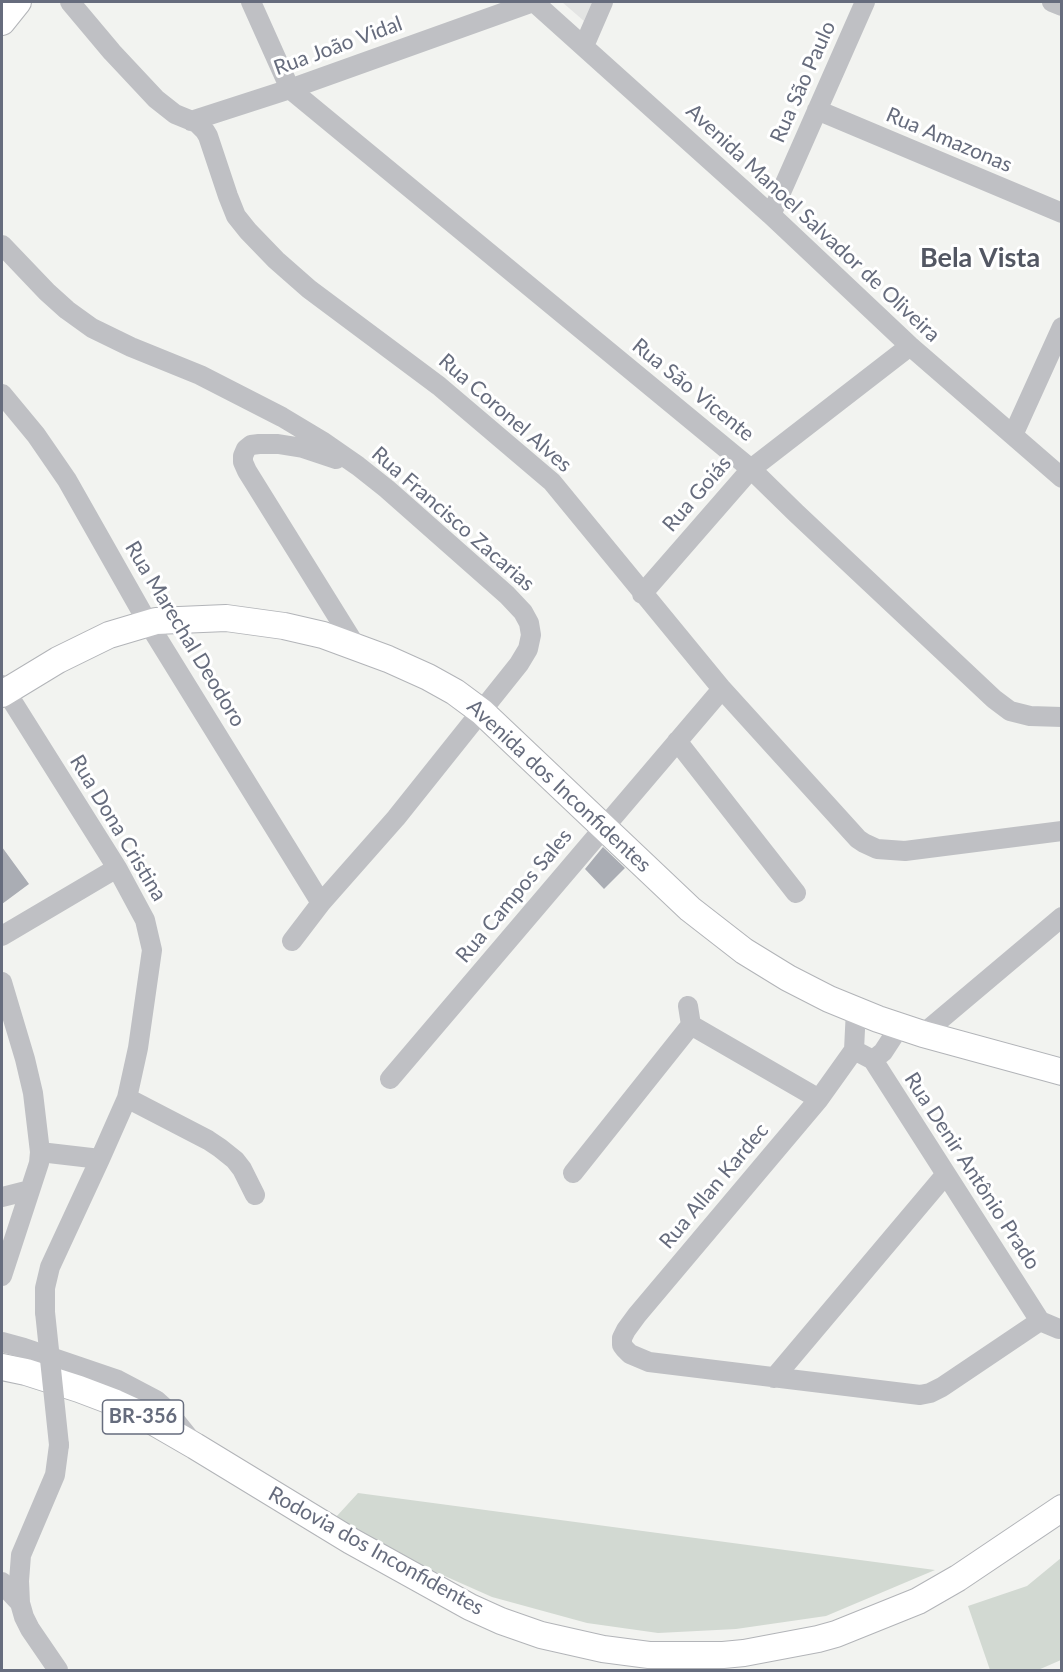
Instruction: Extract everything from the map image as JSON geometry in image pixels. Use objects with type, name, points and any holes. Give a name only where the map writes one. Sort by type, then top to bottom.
[{"type":"main road","points":[[2,22],[18,2]]},
{"type":"main road","name":"Avenida dos Inconfidentes","points":[[3,690],[110,635],[156,621],[226,618],[284,626],[322,635],[428,677],[482,711],[690,909],[744,951],[788,978],[829,999],[912,1030],[1062,1072]]},
{"type":"main road","name":"Rodovia dos Inconfidentes","points":[[2,1367],[26,1372],[116,1403],[138,1413],[351,1541],[501,1621],[542,1635],[603,1649],[649,1655],[705,1656],[744,1653],[836,1634],[918,1601],[967,1572],[1062,1508]]},
{"type":"street","name":"Rua Coronel Alves","points":[[70,2],[149,92],[167,109],[201,127],[208,136],[236,216],[248,231],[309,289],[440,386],[552,482],[722,689],[858,838],[870,847],[905,851],[1062,831]]},
{"type":"street","points":[[251,2],[290,89]]},
{"type":"street","name":"Rua João Vidal","points":[[191,121],[290,89],[534,2]]},
{"type":"street","name":"Avenida Manoel Salvador de Oliveira","points":[[534,2],[771,215],[910,346],[1062,478]]},
{"type":"street","points":[[584,46],[603,2]]},
{"type":"street","name":"Rua São Paulo","points":[[771,215],[865,2]]},
{"type":"street","points":[[1052,2],[1062,6]]},
{"type":"street","name":"Rua São Vicente","points":[[290,89],[751,469],[994,699],[1010,711],[1030,716],[1062,717]]},
{"type":"street","name":"Rua Amazonas","points":[[817,110],[1062,213]]},
{"type":"street","name":"Rua Francisco Zacarias","points":[[2,245],[47,292],[92,328],[200,375],[282,417],[358,466],[507,595],[523,612],[529,623],[531,635],[528,649],[519,664],[396,818],[321,903],[292,941]]},
{"type":"street","points":[[1013,435],[1062,327]]},
{"type":"street","name":"Rua Goiás","points":[[642,594],[751,469],[910,346]]},
{"type":"street","name":"Rua Marechal Deodoro","points":[[2,394],[36,435],[67,480],[148,623],[321,903]]},
{"type":"street","points":[[357,648],[247,471],[243,456],[251,445],[278,444],[303,448],[358,466]]},
{"type":"street","name":"Rua Campos Sales","points":[[390,1079],[722,689]]},
{"type":"street","name":"Rua Dona Cristina","points":[[3,690],[117,868],[145,920],[152,950],[138,1048],[127,1098],[50,1267],[45,1288],[45,1312],[58,1445],[55,1474],[21,1555],[20,1603]]},
{"type":"street","points":[[677,741],[796,893]]},
{"type":"street","points":[[2,936],[117,868]]},
{"type":"street","points":[[856,1009],[854,1050],[873,1060],[1062,917]]},
{"type":"street","points":[[2,982],[33,1093],[40,1152],[39,1163],[2,1276]]},
{"type":"street","points":[[687,1006],[691,1025],[819,1099]]},
{"type":"street","points":[[573,1173],[691,1025]]},
{"type":"street","name":"Rua Allan Kardec","points":[[774,1378],[649,1362],[630,1354],[622,1345],[622,1338],[626,1330],[819,1099],[854,1050]]},
{"type":"street","name":"Rua Denir Antônio Prado","points":[[774,1378],[920,1395],[942,1387],[1050,1325],[946,1174],[873,1060]]},
{"type":"street","points":[[127,1098],[208,1140],[235,1160],[255,1195]]},
{"type":"street","points":[[40,1152],[100,1159]]},
{"type":"street","points":[[774,1378],[946,1174]]},
{"type":"street","points":[[2,1197],[30,1190]]},
{"type":"street","points":[[2,1342],[93,1370],[138,1390],[156,1400],[166,1409],[195,1446]]},
{"type":"street","points":[[2,1582],[20,1603],[30,1629],[58,1671]]},
{"type":"shaded area","points":[[562,2],[592,2],[584,21]]},
{"type":"shaded area","points":[[358,1493],[935,1570],[826,1616],[736,1629],[658,1633],[587,1623],[492,1597],[411,1561],[336,1517]]},
{"type":"shaded area","points":[[1061,1558],[1061,1660],[1038,1670],[990,1670],[968,1606],[1027,1586]]},
{"type":"building","points":[[2,847],[29,884],[2,904]]},
{"type":"building","points":[[603,847],[625,868],[604,889],[585,869]]},
{"type":"district","name":"Bela Vista","points":[[980,258]]}]
